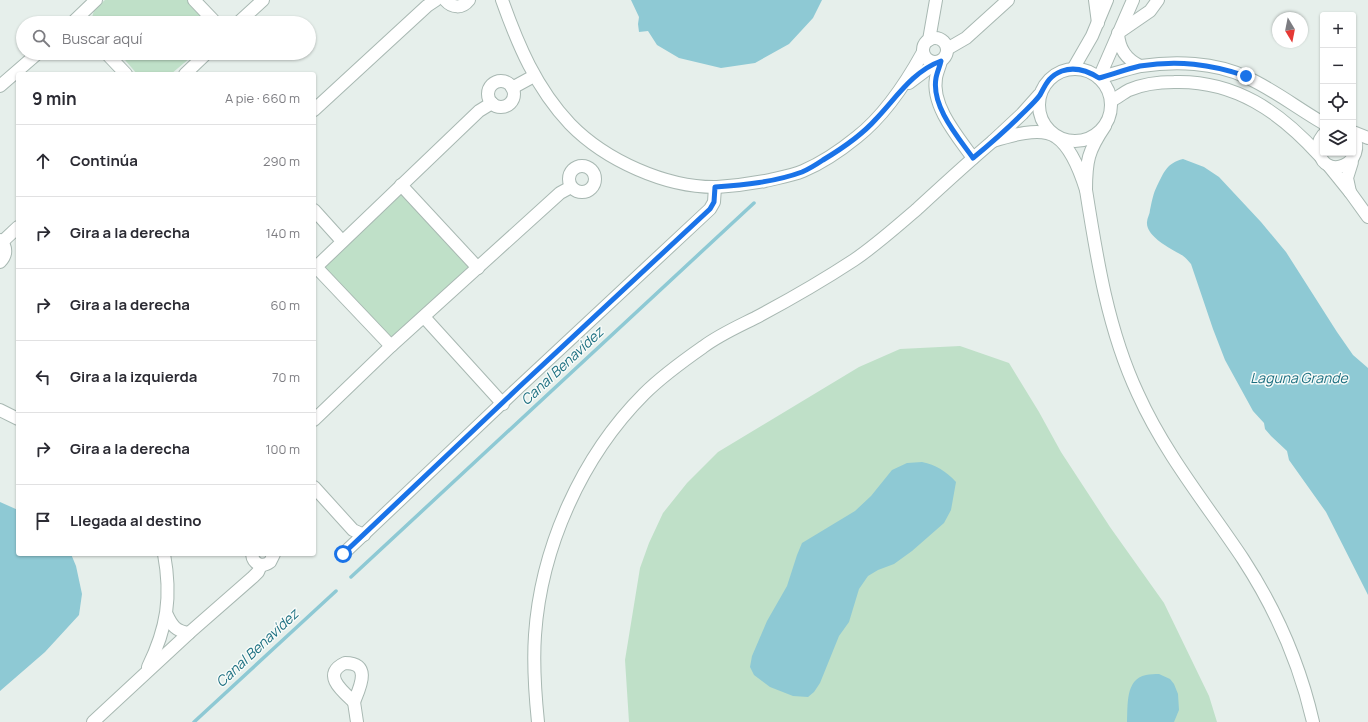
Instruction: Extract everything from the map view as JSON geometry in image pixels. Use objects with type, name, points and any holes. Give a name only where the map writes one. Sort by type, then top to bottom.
[{"type":"street","points":[[81,16],[96,0]]},
{"type":"street","points":[[194,0],[209,16]]},
{"type":"street","points":[[246,16],[263,0]]},
{"type":"street","points":[[316,108],[427,6],[436,0]]},
{"type":"street","points":[[445,0],[450,5],[459,7],[469,0]]},
{"type":"street","points":[[502,0],[518,43],[534,76],[554,106],[592,143],[612,156],[650,174],[676,181],[715,187],[741,185],[789,176],[803,171],[838,151],[858,137],[882,113],[900,90],[924,52],[925,45],[929,40],[936,0]]},
{"type":"street","points":[[947,49],[966,38],[1008,0]]},
{"type":"street","points":[[1095,0],[1098,22]]},
{"type":"street","points":[[1073,69],[1092,36],[1107,0]]},
{"type":"street","points":[[1099,78],[1133,0]]},
{"type":"street","points":[[1118,33],[1150,11],[1158,0]]},
{"type":"street","points":[[1118,33],[1119,41],[1124,53],[1132,62],[1140,66]]},
{"type":"street","points":[[900,90],[924,70],[946,55],[947,49],[944,42],[933,38],[929,40]]},
{"type":"street","points":[[924,52],[930,61],[939,61]]},
{"type":"street","points":[[16,72],[30,60]]},
{"type":"street","points":[[113,60],[124,72]]},
{"type":"street","points":[[188,72],[200,60]]},
{"type":"street","points":[[939,61],[936,91],[940,105],[949,123],[973,158]]},
{"type":"street","points":[[1099,78],[1140,66],[1173,63],[1199,64],[1223,69],[1252,80],[1320,121]]},
{"type":"street","points":[[1086,190],[1088,158],[1094,142],[1105,126],[1110,114],[1111,101],[1107,89],[1099,78],[1092,73],[1073,69],[1062,71],[1052,76],[1044,84],[1038,107],[1040,118],[1046,129],[1056,136],[1066,141],[1077,142],[1088,139],[1097,134],[1105,126]]},
{"type":"street","points":[[0,86],[16,72]]},
{"type":"street","points":[[512,88],[534,76]]},
{"type":"street","points":[[1111,101],[1128,90],[1142,85],[1164,82],[1190,81],[1212,85],[1235,92],[1267,108],[1295,130],[1329,166],[1368,217]]},
{"type":"street","points":[[504,82],[512,88],[514,98],[508,105],[500,107],[492,103],[489,92],[493,85],[504,82]]},
{"type":"street","points":[[538,722],[535,690],[535,633],[543,582],[552,549],[566,512],[579,484],[600,449],[626,415],[659,380],[702,347],[722,334],[809,289],[856,259],[891,231],[993,141],[1040,95]]},
{"type":"street","points":[[316,267],[479,111],[492,103]]},
{"type":"street","points":[[993,141],[1011,135],[1042,133],[1056,136],[1072,157],[1086,190],[1096,255],[1107,307],[1119,348],[1137,394],[1178,466],[1255,579],[1287,644],[1302,681],[1313,722]]},
{"type":"street","points":[[1356,134],[1368,138]]},
{"type":"street","points":[[1319,155],[1318,148],[1320,140]]},
{"type":"street","points":[[1356,140],[1358,144],[1356,152]]},
{"type":"street","points":[[1329,166],[1335,168],[1347,166],[1368,147]]},
{"type":"street","points":[[1350,192],[1346,178],[1355,156]]},
{"type":"street","points":[[401,184],[478,268]]},
{"type":"street","points":[[316,418],[391,346],[560,193],[571,187]]},
{"type":"street","points":[[343,554],[710,209],[714,202],[715,187]]},
{"type":"street","points":[[316,212],[342,241]]},
{"type":"street","points":[[0,262],[5,256],[5,251],[1,241],[16,229]]},
{"type":"street","points":[[316,269],[391,346]]},
{"type":"street","points":[[424,317],[503,404]]},
{"type":"street","points":[[0,410],[16,418]]},
{"type":"street","points":[[316,489],[353,530],[364,535]]},
{"type":"street","points":[[146,672],[160,639],[167,615],[168,583],[164,556]]},
{"type":"street","points":[[253,556],[254,561],[261,565],[270,562],[273,556]]},
{"type":"street","points":[[93,722],[146,672],[253,577],[258,572],[261,565]]},
{"type":"street","points":[[167,615],[171,625],[178,630],[189,634]]},
{"type":"street","points":[[354,702],[357,722]]},
{"type":"green space","points":[[105,0],[189,0],[204,16],[92,16],[97,7]]},
{"type":"green space","points":[[125,60],[188,60],[173,72],[135,72]]},
{"type":"green space","points":[[401,185],[478,268],[391,346],[316,267]]},
{"type":"green space","points":[[960,346],[1009,363],[1061,452],[1110,527],[1164,603],[1209,696],[1217,722],[629,722],[625,660],[640,568],[649,543],[663,513],[687,483],[718,452],[859,367],[900,349]]},
{"type":"water","points":[[631,0],[822,0],[813,18],[789,44],[755,63],[721,68],[679,58],[657,45],[648,31],[639,32],[639,17]]},
{"type":"water","name":"Laguna Grande","points":[[1183,159],[1204,167],[1219,177],[1261,222],[1286,252],[1353,355],[1368,368],[1368,595],[1326,512],[1289,460],[1287,451],[1265,429],[1264,423],[1253,411],[1225,360],[1191,264],[1184,256],[1168,247],[1149,231],[1147,220],[1156,189],[1162,176],[1173,163]]},
{"type":"water","points":[[922,462],[940,469],[956,482],[951,510],[944,523],[912,551],[894,564],[878,570],[868,576],[859,589],[849,622],[839,636],[820,683],[814,692],[808,697],[793,696],[770,687],[754,675],[750,667],[752,656],[767,621],[787,586],[802,543],[855,511],[871,496],[892,470],[907,463]]},
{"type":"water","points":[[0,502],[16,509],[16,556],[72,556],[76,566],[82,594],[79,615],[45,652],[0,691]]},
{"type":"water","points":[[1159,674],[1170,679],[1178,694],[1179,710],[1174,722],[1127,722],[1129,694],[1134,682],[1146,675]]},
{"type":"waterway","name":"Canal Benavídez","points":[[351,577],[754,203]]},
{"type":"waterway","name":"Canal Benavídez","points":[[194,722],[336,591]]},
{"type":"route","points":[[343,554],[710,209],[714,202],[715,187],[741,185],[789,176],[818,163],[858,137],[882,113],[900,90],[924,70],[937,62],[941,61],[936,79],[938,100],[949,123],[973,158],[1022,114],[1040,95],[1044,84],[1052,76],[1062,71],[1073,69],[1083,70],[1092,73],[1099,78],[1140,66],[1173,63],[1199,64],[1246,76]]}]
